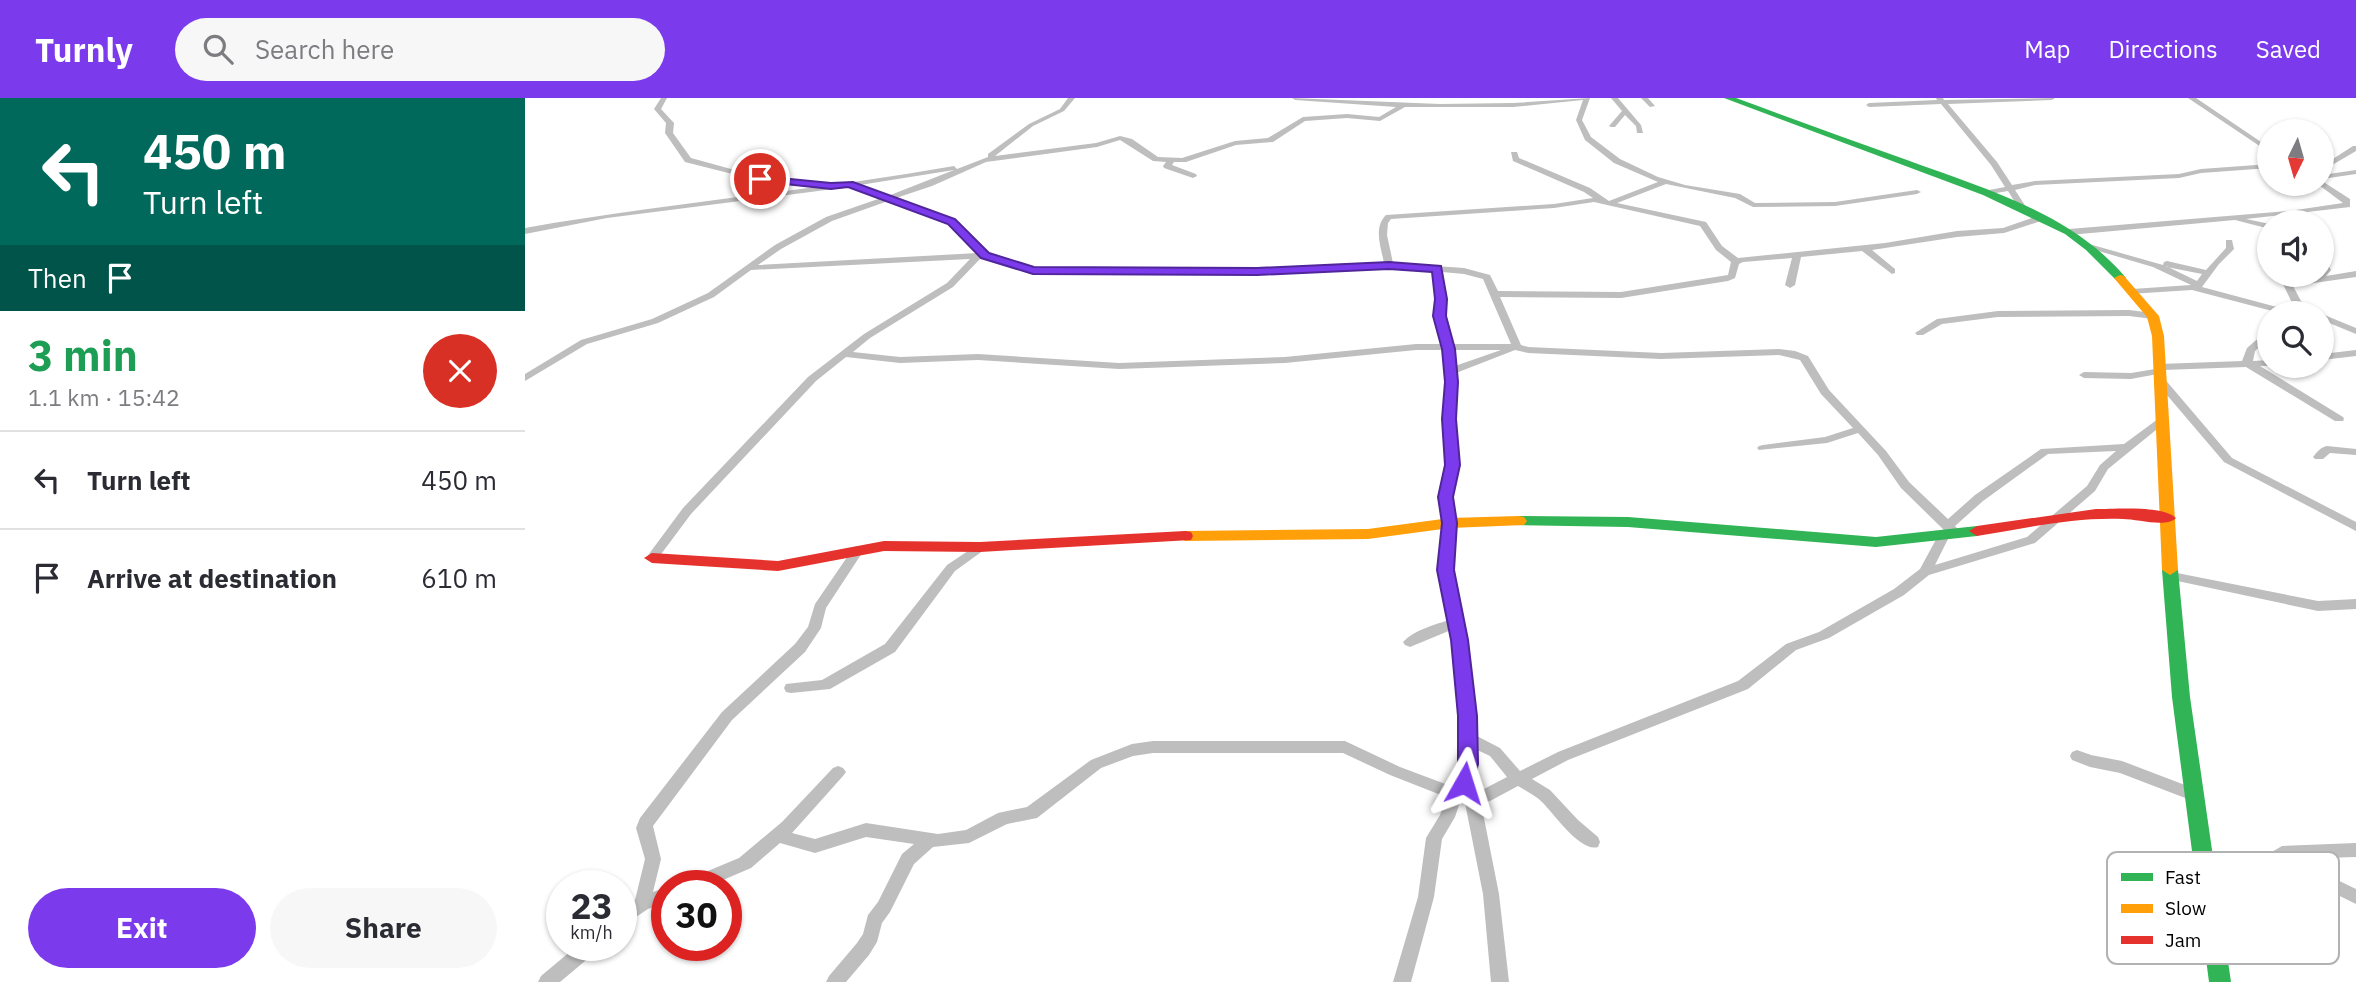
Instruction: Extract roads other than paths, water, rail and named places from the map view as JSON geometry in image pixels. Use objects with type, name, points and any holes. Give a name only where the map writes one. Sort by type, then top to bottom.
[{"type":"street","points":[[591,100],[605,98]]},
{"type":"street","points":[[1295,98],[1402,106],[1492,105],[1586,98],[1579,120],[1588,138],[1617,161],[1665,181],[1737,196],[1757,206],[1835,205],[1917,192]]},
{"type":"street","points":[[1347,102],[1355,98]]},
{"type":"street","points":[[1614,98],[1639,126],[1640,131]]},
{"type":"street","points":[[1644,98],[1652,106]]},
{"type":"street","points":[[1728,98],[1987,193],[2069,232],[2089,247],[2153,316],[2158,336],[2181,697],[2201,852]]},
{"type":"street","points":[[1868,105],[1941,100],[2052,98]]},
{"type":"street","points":[[2191,98],[2257,142]]},
{"type":"street","points":[[659,99],[657,108],[670,123],[669,133],[688,160],[760,179],[831,186]]},
{"type":"street","points":[[525,378],[584,342],[635,328],[694,304],[753,268],[771,251],[836,216],[964,170],[984,160],[1003,149],[1031,125],[1062,110],[1070,99]]},
{"type":"street","points":[[1941,100],[1994,164],[2024,210]]},
{"type":"street","points":[[525,231],[607,216],[920,175],[984,160],[1097,145],[1122,138],[1156,159],[1192,159],[1235,143],[1270,140],[1303,118],[1383,118],[1391,110],[1402,106]]},
{"type":"street","points":[[1613,126],[1625,111]]},
{"type":"street","points":[[2335,163],[2356,148]]},
{"type":"street","points":[[1514,154],[1516,159],[1587,190],[1602,200]]},
{"type":"street","points":[[1170,161],[1167,166],[1193,176]]},
{"type":"street","points":[[2340,161],[2356,170]]},
{"type":"street","points":[[2340,161],[2344,174]]},
{"type":"street","points":[[1987,193],[2042,182],[2179,176],[2201,171],[2257,167]]},
{"type":"street","points":[[2335,175],[2356,170]]},
{"type":"street","points":[[1612,202],[1665,181]]},
{"type":"street","points":[[849,184],[951,221],[982,256]]},
{"type":"street","points":[[2335,192],[2347,201],[2347,205]]},
{"type":"street","points":[[1389,265],[1383,235],[1384,222],[1389,217],[1554,206],[1602,200],[1703,224],[1719,248],[1737,262],[2004,230],[2041,218]]},
{"type":"street","points":[[2306,210],[2347,205],[2356,210]]},
{"type":"street","points":[[2069,232],[2257,214]]},
{"type":"street","points":[[2224,217],[2257,224]]},
{"type":"street","points":[[2132,292],[2197,286],[2230,249],[2229,242]]},
{"type":"street","points":[[1863,247],[1892,271]]},
{"type":"street","points":[[2089,247],[2147,262],[2208,273]]},
{"type":"street","points":[[1790,285],[1797,254]]},
{"type":"street","points":[[652,558],[687,511],[812,379],[843,354],[950,285],[982,256]]},
{"type":"street","points":[[753,268],[982,256],[1013,266],[1053,272],[1257,272],[1389,265],[1437,268],[1484,275],[1490,279],[1517,347]]},
{"type":"street","points":[[1496,294],[1630,294],[1728,278],[1732,276],[1737,262]]},
{"type":"street","points":[[2147,262],[2197,286],[2257,303]]},
{"type":"street","points":[[1437,268],[1440,316],[1449,349],[1452,389],[1449,419],[1452,465],[1446,497],[1450,523],[1445,570],[1462,662],[1468,738],[1468,764],[1463,796],[1491,894],[1500,982]]},
{"type":"street","points":[[2334,271],[2356,274]]},
{"type":"street","points":[[1920,333],[1940,321],[1998,314],[2129,313],[2153,316]]},
{"type":"street","points":[[2334,321],[2348,323]]},
{"type":"street","points":[[2334,323],[2356,331]]},
{"type":"street","points":[[2246,363],[2250,350],[2257,343]]},
{"type":"street","points":[[843,354],[900,360],[1012,358],[1119,366],[1285,360],[1401,348],[1517,347],[1541,352],[1649,355],[1791,353],[1806,361],[1825,392],[1889,461],[1905,485],[1949,532]]},
{"type":"street","points":[[1449,372],[1517,347]]},
{"type":"street","points":[[2334,356],[2356,353]]},
{"type":"street","points":[[2246,363],[2339,419]]},
{"type":"street","points":[[2084,374],[2131,376],[2257,363]]},
{"type":"street","points":[[2159,373],[2228,460],[2356,527]]},
{"type":"street","points":[[779,836],[815,846],[873,829],[930,840],[969,836],[1004,818],[1031,813],[1096,764],[1132,750],[1153,747],[1345,747],[1395,771],[1463,796],[1485,796],[1610,736],[1743,685],[1791,647],[1852,621],[1925,572],[2025,544],[2091,488],[2104,467],[2162,421]]},
{"type":"street","points":[[1763,448],[1827,440],[1860,429]]},
{"type":"street","points":[[1925,572],[1949,532],[1979,498],[2049,450],[2127,447]]},
{"type":"street","points":[[2319,457],[2327,449],[2356,452]]},
{"type":"street","points":[[652,558],[778,566],[904,544],[980,547],[1201,535],[1368,534],[1450,523],[1537,520],[1628,522],[1876,542],[2120,511],[2168,518]]},
{"type":"street","points":[[791,688],[825,685],[884,653],[906,630],[951,568],[980,547]]},
{"type":"street","points":[[642,904],[653,859],[644,828],[646,823],[727,716],[800,648],[814,628],[820,607],[858,550]]},
{"type":"street","points":[[2172,576],[2318,606],[2356,604]]},
{"type":"street","points":[[1410,642],[1456,623]]},
{"type":"street","points":[[1468,738],[1495,752],[1519,778],[1545,795],[1571,825],[1592,842]]},
{"type":"street","points":[[2077,756],[2122,767],[2193,795]]},
{"type":"street","points":[[733,870],[779,836],[838,772]]},
{"type":"street","points":[[1402,982],[1426,897],[1432,845],[1447,817],[1463,796]]},
{"type":"street","points":[[835,982],[863,949],[874,920],[908,859],[930,840]]},
{"type":"street","points":[[2307,852],[2356,850]]},
{"type":"street","points":[[2339,888],[2356,897]]},
{"type":"street","points":[[637,908],[651,900]]},
{"type":"street","points":[[547,982],[572,961]]},
{"type":"street","points":[[2217,964],[2220,982]]}]
